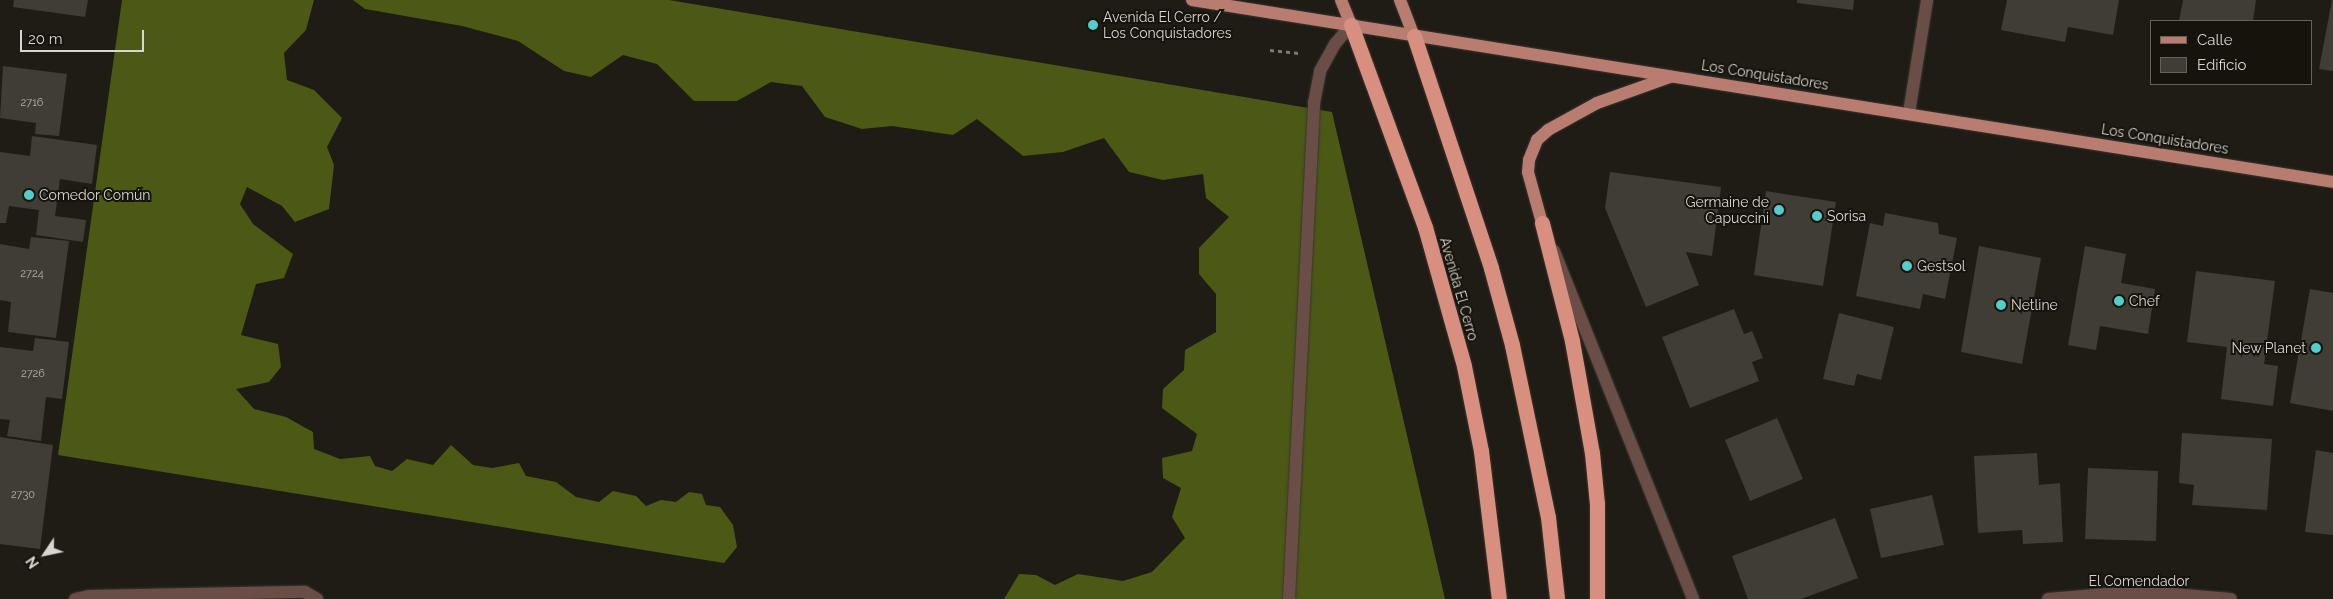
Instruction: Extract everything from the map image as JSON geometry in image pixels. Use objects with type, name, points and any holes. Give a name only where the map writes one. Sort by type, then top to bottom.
[{"type":"highway","name":"Avenida El Cerro","points":[[1351,25],[1416,202],[1461,357],[1481,451],[1499,599]]},
{"type":"highway","points":[[1414,36],[1489,259],[1512,345],[1548,517],[1557,599]]},
{"type":"highway","points":[[1542,223],[1572,341],[1592,452],[1598,521],[1598,599]]},
{"type":"main road","name":"Los Conquistadores","points":[[1192,0],[2333,182]]},
{"type":"main road","name":"Avenida El Cerro","points":[[1341,0],[1351,25]]},
{"type":"main road","points":[[1400,0],[1414,36]]},
{"type":"main road","points":[[1542,223],[1528,172],[1528,160],[1538,140],[1548,130],[1597,102],[1675,76]]},
{"type":"street","points":[[1909,113],[1927,0]]},
{"type":"street","points":[[1289,599],[1314,103],[1320,71],[1334,44],[1351,25]]},
{"type":"street","points":[[1542,223],[1582,316],[1692,599]]},
{"type":"street","points":[[76,599],[88,596],[305,592],[317,599]]},
{"type":"street","name":"El Comendador","points":[[2048,599],[2125,594],[2231,599]]},
{"type":"green space","points":[[122,0],[314,0],[306,30],[284,53],[287,80],[314,90],[342,118],[327,147],[334,165],[329,209],[295,222],[282,206],[247,187],[240,204],[253,224],[293,254],[284,278],[256,284],[241,335],[278,344],[281,367],[269,382],[236,389],[254,409],[286,417],[313,432],[314,449],[340,459],[370,456],[375,466],[392,471],[407,459],[433,465],[451,445],[473,465],[492,468],[519,463],[526,476],[556,482],[576,497],[599,502],[613,491],[636,496],[646,506],[661,500],[676,502],[689,492],[702,494],[706,505],[720,507],[733,525],[737,547],[724,563],[58,455]]},
{"type":"green space","points":[[353,0],[669,0],[1332,112],[1445,599],[1004,599],[1019,574],[1036,575],[1055,585],[1078,574],[1123,581],[1152,572],[1185,538],[1172,517],[1181,488],[1163,478],[1162,458],[1192,451],[1197,434],[1162,408],[1163,389],[1184,370],[1185,350],[1216,332],[1216,294],[1199,274],[1199,248],[1229,217],[1206,198],[1203,174],[1163,180],[1129,172],[1104,138],[1063,152],[1023,156],[977,119],[953,135],[892,126],[862,129],[825,117],[802,86],[771,82],[737,101],[694,101],[657,64],[623,55],[591,77],[564,71],[518,41],[462,26],[365,9]]},
{"type":"building","points":[[14,0],[88,0],[85,17],[13,7]]},
{"type":"building","points":[[1797,0],[1854,0],[1853,10],[1797,3]]},
{"type":"building","points":[[2007,0],[2119,0],[2113,35],[2068,27],[2065,42],[2001,30]]},
{"type":"building","points":[[2183,0],[2256,0],[2253,20],[2179,20]]},
{"type":"building","points":[[2333,0],[2333,71],[2319,69]]},
{"type":"building","points":[[3,66],[67,74],[59,136],[35,134],[36,123],[0,118]]},
{"type":"building","name":"Comedor Común","points":[[32,136],[97,145],[92,184],[60,179],[55,216],[86,220],[83,242],[36,235],[39,210],[9,206],[6,223],[0,223],[0,152],[30,156]]},
{"type":"building","points":[[1610,172],[1721,187],[1712,256],[1686,252],[1699,285],[1646,307],[1605,208]]},
{"type":"building","points":[[1766,191],[1836,202],[1823,286],[1754,275]]},
{"type":"building","name":"Gestsol","points":[[1885,213],[1938,223],[1939,234],[1957,238],[1945,299],[1923,294],[1920,309],[1856,296],[1870,223],[1883,226]]},
{"type":"building","points":[[31,237],[69,241],[56,338],[8,332],[11,302],[0,300],[0,244],[29,249]]},
{"type":"building","name":"Netline","points":[[1979,246],[2041,258],[2022,364],[1961,352]]},
{"type":"building","points":[[2085,246],[2126,254],[2121,283],[2155,289],[2148,334],[2100,326],[2096,350],[2068,345]]},
{"type":"building","points":[[2196,271],[2275,281],[2264,364],[2278,366],[2273,406],[2221,399],[2227,347],[2187,342]]},
{"type":"building","name":"New Planet","points":[[2310,289],[2333,293],[2333,411],[2290,403]]},
{"type":"building","points":[[1734,309],[1744,334],[1752,331],[1763,358],[1752,362],[1759,381],[1690,408],[1662,337]]},
{"type":"building","points":[[1839,313],[1894,327],[1881,380],[1857,374],[1854,386],[1823,379]]},
{"type":"building","points":[[35,338],[69,342],[62,399],[46,397],[41,441],[7,436],[10,420],[0,419],[0,347],[33,351]]},
{"type":"building","points":[[1777,418],[1803,479],[1750,501],[1725,440]]},
{"type":"building","points":[[2182,433],[2272,439],[2267,510],[2192,505],[2194,485],[2179,483]]},
{"type":"building","points":[[0,437],[53,445],[40,549],[0,544]]},
{"type":"building","points":[[2316,450],[2333,453],[2333,535],[2305,532]]},
{"type":"building","points":[[2037,453],[2039,485],[2060,483],[2063,542],[2023,544],[2022,530],[1978,533],[1974,456]]},
{"type":"building","points":[[2088,468],[2158,471],[2156,541],[2085,539]]},
{"type":"building","points":[[1932,495],[1944,545],[1881,558],[1870,509]]},
{"type":"building","points":[[1835,518],[1858,578],[1801,599],[1748,599],[1732,556]]},
{"type":"place","name":"Avenida El Cerro / Los Conquistadores","points":[[1093,25]]},
{"type":"place","name":"Comedor Común","points":[[29,195]]},
{"type":"place","name":"Germaine de Capuccini","points":[[1779,210]]},
{"type":"place","name":"Sorisa","points":[[1817,216]]},
{"type":"place","name":"Gestsol","points":[[1907,266]]},
{"type":"place","name":"Chef","points":[[2119,301]]},
{"type":"place","name":"Netline","points":[[2001,305]]},
{"type":"place","name":"New Planet","points":[[2316,348]]}]
